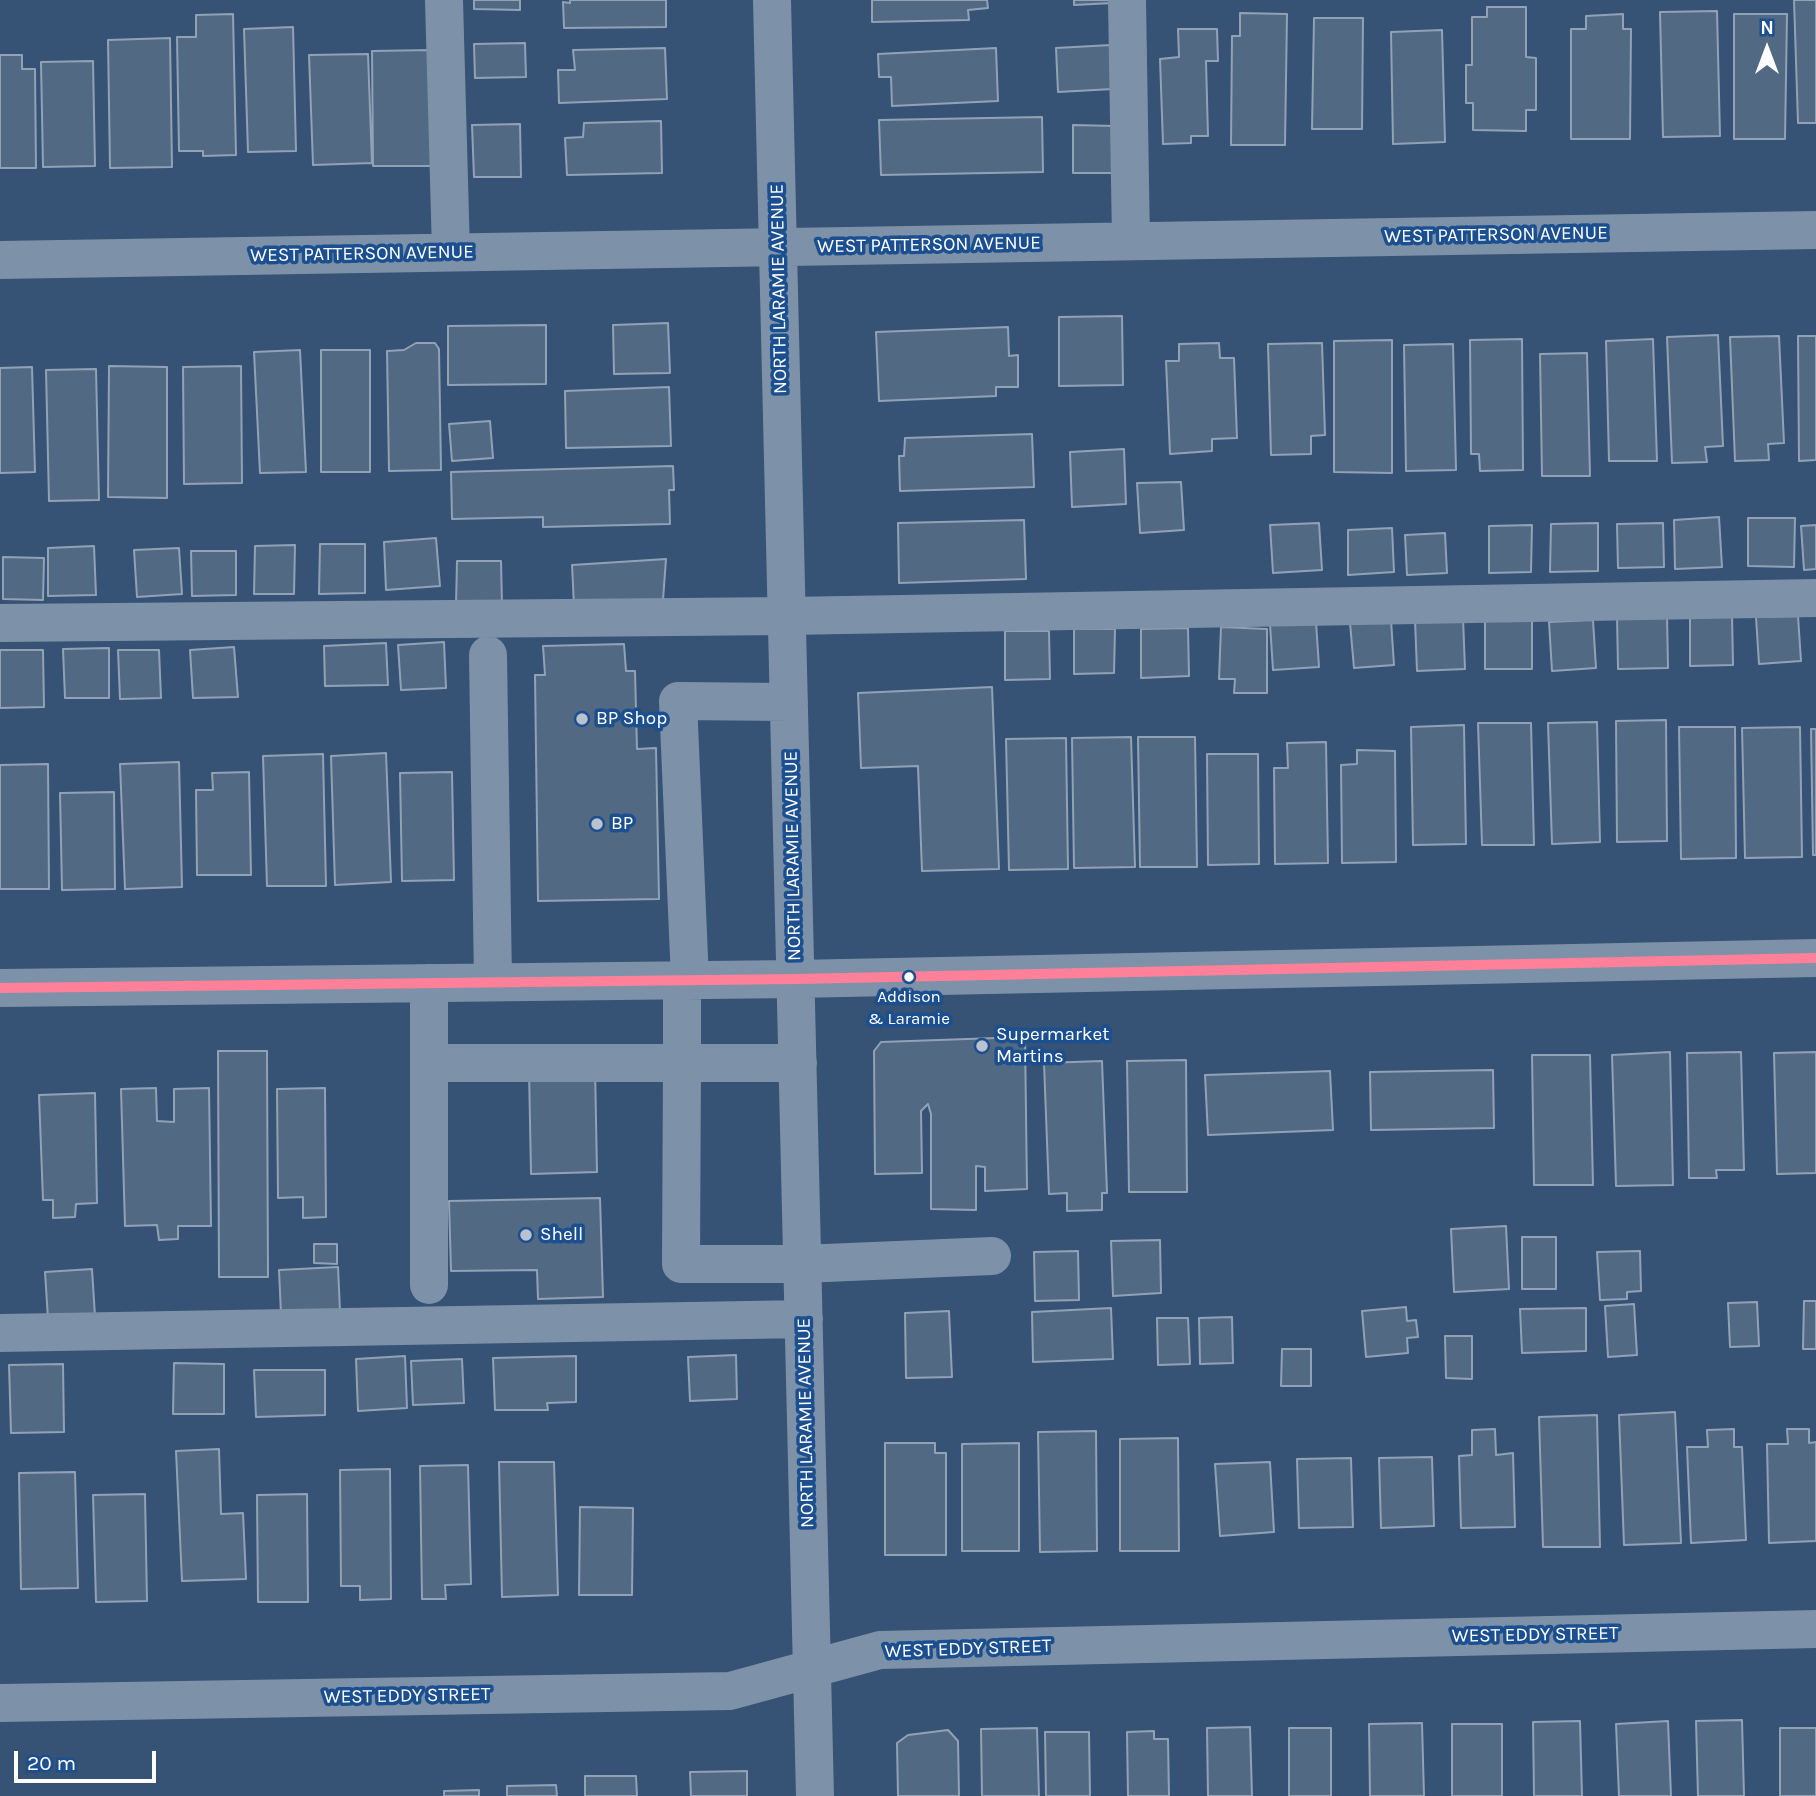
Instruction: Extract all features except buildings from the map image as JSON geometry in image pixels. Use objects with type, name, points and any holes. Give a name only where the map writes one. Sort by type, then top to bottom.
[{"type":"street","points":[[444,0],[451,252]]},
{"type":"street","name":"NORTH LARAMIE AVENUE","points":[[772,0],[815,1796]]},
{"type":"street","points":[[1127,0],[1131,241]]},
{"type":"street","name":"WEST PATTERSON AVENUE","points":[[0,260],[1816,230]]},
{"type":"street","points":[[0,623],[788,616],[1816,598]]},
{"type":"street","points":[[488,655],[494,982]]},
{"type":"street","points":[[789,702],[678,701],[686,980],[682,1063],[681,1264],[803,1264],[992,1256]]},
{"type":"street","points":[[0,988],[795,979],[1816,958]]},
{"type":"street","points":[[429,983],[429,1284]]},
{"type":"street","points":[[429,1063],[798,1063]]},
{"type":"street","points":[[0,1333],[804,1319]]},
{"type":"street","name":"WEST EDDY STREET","points":[[0,1703],[730,1691],[880,1650],[1816,1629]]},
{"type":"transit line","points":[[0,988],[795,979],[1816,958]]},
{"type":"place","name":"BP Shop","points":[[582,719]]},
{"type":"place","name":"BP","points":[[597,824]]},
{"type":"place","name":"Addison & Laramie","points":[[909,977]]},
{"type":"place","name":"Supermarket Martins","points":[[982,1046]]},
{"type":"place","name":"Shell","points":[[526,1235]]}]
